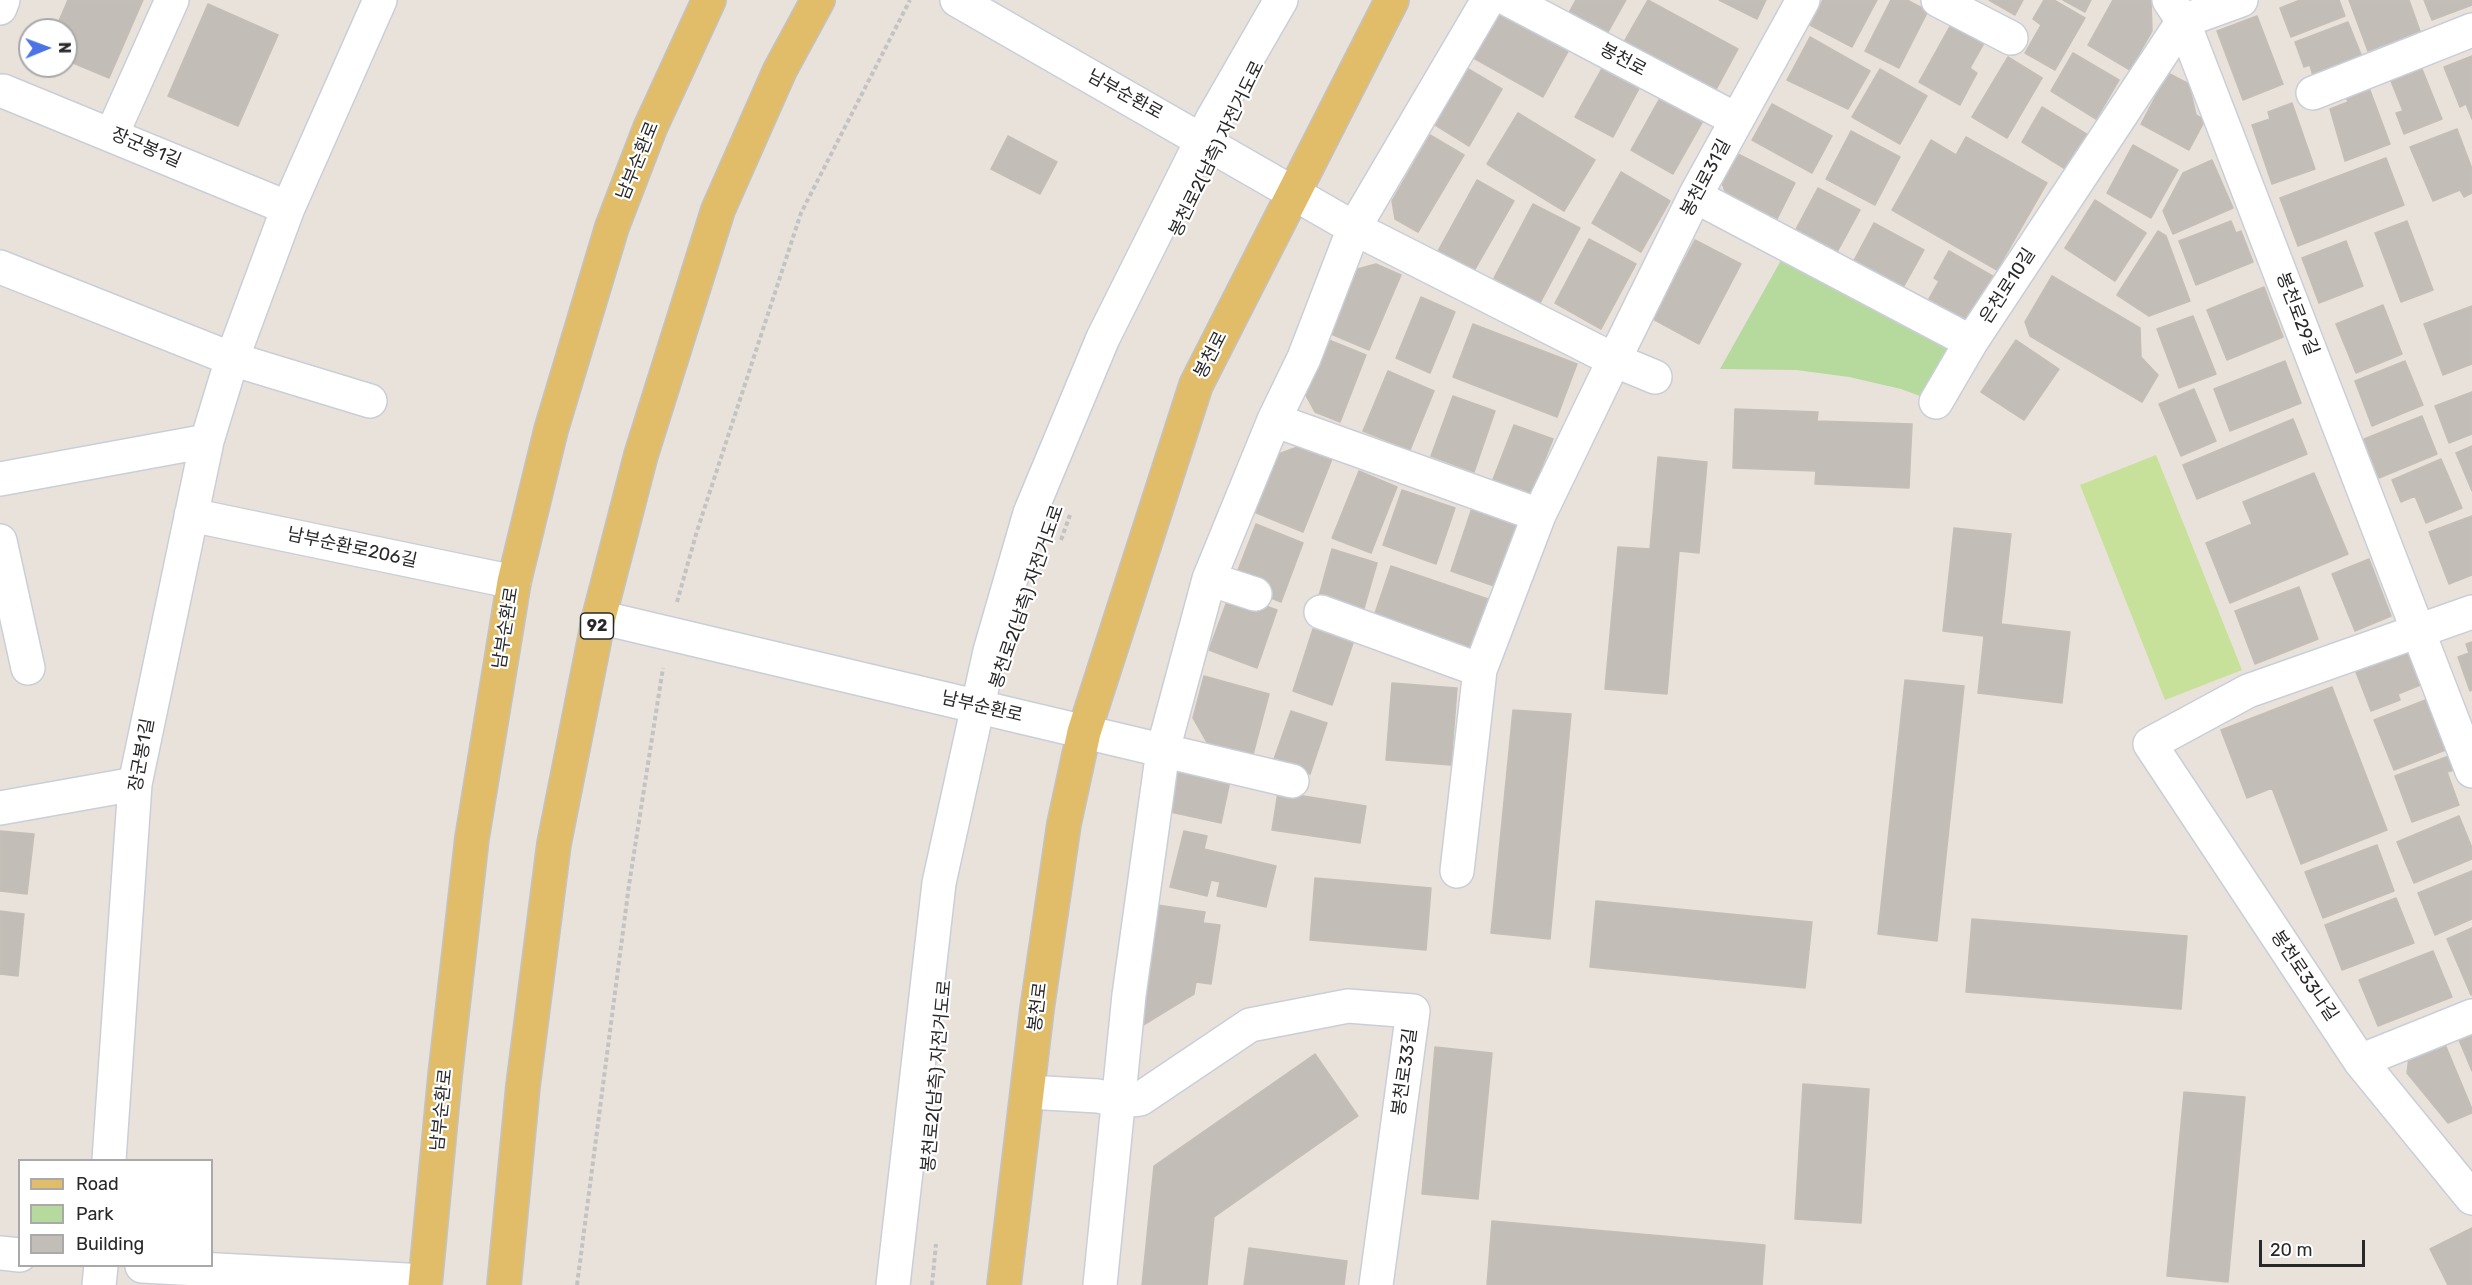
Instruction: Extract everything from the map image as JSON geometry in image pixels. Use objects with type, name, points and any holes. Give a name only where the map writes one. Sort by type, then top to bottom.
[{"type":"main road","name":"남부순환로","points":[[425,1283],[445,1076],[472,838],[514,582],[551,430],[612,227],[650,128],[709,0]]},
{"type":"main road","name":"92","points":[[504,1285],[522,1086],[553,856],[599,617],[642,455],[718,210],[780,70],[818,0]]},
{"type":"main road","name":"봉천로","points":[[1004,1285],[1037,1009],[1064,824],[1084,732],[1196,385],[1392,0]]},
{"type":"street","points":[[0,7],[3,0]]},
{"type":"street","points":[[112,134],[172,0]]},
{"type":"street","name":"장군봉1길","points":[[109,1159],[135,784],[207,441],[232,359],[288,208],[380,0]]},
{"type":"street","name":"남부순환로","points":[[957,0],[1293,192]]},
{"type":"street","points":[[1100,1285],[1130,1100],[1129,995],[1163,750],[1209,579],[1274,420],[1304,358],[1354,228],[1488,0]]},
{"type":"street","name":"봉천로","points":[[1509,0],[1737,120]]},
{"type":"street","name":"봉천로31길","points":[[1457,871],[1480,670],[1539,515],[1695,196],[1803,0]]},
{"type":"street","points":[[1938,0],[2011,38]]},
{"type":"street","points":[[2176,10],[2241,0]]},
{"type":"street","points":[[893,1285],[939,883],[990,651],[1030,513],[1103,338],[1270,6]]},
{"type":"street","name":"은천로10길","points":[[1695,196],[1971,342],[2176,10]]},
{"type":"street","name":"봉천로29길","points":[[2176,10],[2420,630],[2472,771]]},
{"type":"street","points":[[2313,93],[2472,30]]},
{"type":"street","name":"장군봉1길","points":[[3,91],[288,208]]},
{"type":"street","points":[[1293,192],[1354,228],[1614,360],[1655,377]]},
{"type":"street","points":[[0,267],[232,359],[370,401]]},
{"type":"street","points":[[1936,402],[1971,342]]},
{"type":"street","points":[[1274,420],[1539,515]]},
{"type":"street","points":[[0,479],[207,441]]},
{"type":"street","name":"남부순환로206길","points":[[191,515],[514,582]]},
{"type":"street","points":[[0,541],[28,668]]},
{"type":"street","points":[[1209,579],[1255,594]]},
{"type":"street","points":[[1321,612],[1480,670]]},
{"type":"street","points":[[2420,630],[2472,612]]},
{"type":"street","name":"남부순환로","points":[[599,617],[1084,732]]},
{"type":"street","name":"봉천로33나길","points":[[2420,630],[2248,691],[2150,744],[2360,1061],[2472,1198]]},
{"type":"street","points":[[1084,732],[1292,781]]},
{"type":"street","points":[[0,808],[135,784]]},
{"type":"street","name":"봉천로33길","points":[[1130,1100],[1250,1025],[1348,1006],[1413,1011],[1376,1285]]},
{"type":"street","points":[[2360,1061],[2472,1016]]},
{"type":"street","points":[[1028,1092],[1130,1100]]},
{"type":"street","points":[[0,1253],[18,1255]]},
{"type":"street","points":[[99,1285],[101,1267]]},
{"type":"street","points":[[158,1267],[425,1283]]},
{"type":"path","name":"봉천로2(남측) 자전거도로","points":[[1059,546],[1070,513]]},
{"type":"path","points":[[932,1285],[936,1239]]},
{"type":"green space","points":[[1789,246],[1971,342],[1936,402],[1901,389],[1849,377],[1796,370],[1720,369]]},
{"type":"green space","points":[[2156,455],[2242,670],[2165,700],[2080,485]]},
{"type":"building","points":[[68,0],[143,0],[109,78],[78,65],[78,18],[60,18]]},
{"type":"building","points":[[1576,0],[1626,0],[1608,32],[1599,27],[1596,33],[1567,16]]},
{"type":"building","points":[[1648,0],[1738,49],[1712,97],[1621,47]]},
{"type":"building","points":[[1719,0],[1766,0],[1757,19]]},
{"type":"building","points":[[1823,0],[1877,0],[1852,47],[1810,25]]},
{"type":"building","points":[[1891,0],[1907,0],[1928,11],[1899,68],[1865,51]]},
{"type":"building","points":[[1989,0],[2023,0],[2015,15]]},
{"type":"building","points":[[2044,0],[2054,0],[2085,18],[2055,70],[2025,53],[2041,25],[2033,19]]},
{"type":"building","points":[[2063,0],[2091,0],[2085,12]]},
{"type":"building","points":[[2113,0],[2151,0],[2152,31],[2130,70],[2088,45]]},
{"type":"building","points":[[2300,0],[2339,0],[2345,16],[2291,37],[2280,8]]},
{"type":"building","points":[[2349,0],[2409,0],[2420,31],[2368,51]]},
{"type":"building","points":[[2424,0],[2472,0],[2472,5],[2432,20]]},
{"type":"building","points":[[208,4],[278,35],[238,126],[168,96]]},
{"type":"building","points":[[1498,7],[1570,48],[1543,97],[1470,56]]},
{"type":"building","points":[[2257,16],[2283,84],[2243,100],[2217,31]]},
{"type":"building","points":[[1954,19],[1987,38],[1970,68],[1977,73],[1960,105],[1919,82]]},
{"type":"building","points":[[2348,22],[2362,57],[2313,76],[2310,65],[2304,67],[2295,42]]},
{"type":"building","points":[[1810,37],[1870,71],[1848,109],[1787,80]]},
{"type":"building","points":[[2073,53],[2119,80],[2096,119],[2051,91]]},
{"type":"building","points":[[2472,56],[2472,119],[2466,104],[2460,107],[2444,67]]},
{"type":"building","points":[[2008,57],[2042,78],[2007,138],[1972,117]]},
{"type":"building","points":[[1605,63],[1642,83],[1613,137],[1575,117]]},
{"type":"building","points":[[1465,67],[1502,89],[1469,146],[1432,123]]},
{"type":"building","points":[[1880,69],[1927,96],[1900,144],[1852,117]]},
{"type":"building","points":[[2422,69],[2442,119],[2404,134],[2396,113],[2403,111],[2391,81]]},
{"type":"building","points":[[2168,73],[2189,84],[2196,115],[2205,120],[2189,150],[2141,124]]},
{"type":"building","points":[[2368,85],[2390,144],[2345,161],[2330,109],[2348,102],[2345,94]]},
{"type":"building","points":[[1660,98],[1703,121],[1673,174],[1631,150]]},
{"type":"building","points":[[2292,103],[2315,169],[2272,184],[2252,125],[2270,119],[2268,112]]},
{"type":"building","points":[[1772,104],[1832,136],[1812,173],[1752,140]]},
{"type":"building","points":[[2042,107],[2088,135],[2067,170],[2022,142]]},
{"type":"building","points":[[1518,113],[1595,160],[1564,211],[1487,164]]},
{"type":"building","points":[[2457,129],[2472,169],[2472,193],[2464,197],[2460,190],[2433,201],[2410,147]]},
{"type":"building","points":[[1851,131],[1900,157],[1875,205],[1826,179]]},
{"type":"building","points":[[1430,135],[1464,155],[1418,232],[1395,219],[1392,201]]},
{"type":"building","points":[[1008,136],[1057,162],[1040,194],[991,169]]},
{"type":"building","points":[[1966,137],[2047,183],[1997,270],[1892,210],[1931,140],[1956,155]]},
{"type":"building","points":[[2133,145],[2178,170],[2151,218],[2107,193]]},
{"type":"building","points":[[1738,154],[1795,183],[1773,227],[1730,205],[1722,183]]},
{"type":"building","points":[[2386,158],[2404,205],[2298,246],[2280,198]]},
{"type":"building","points":[[2212,160],[2233,208],[2173,234],[2163,211],[2183,173]]},
{"type":"building","points":[[1621,172],[1670,201],[1641,252],[1592,223]]},
{"type":"building","points":[[1477,180],[1514,201],[1474,271],[1438,251]]},
{"type":"building","points":[[1818,188],[1860,210],[1836,254],[1795,231]]},
{"type":"building","points":[[2095,200],[2146,233],[2115,281],[2065,248]]},
{"type":"building","points":[[1533,204],[1580,228],[1540,303],[1494,278]]},
{"type":"building","points":[[2231,221],[2236,233],[2241,231],[2253,262],[2196,285],[2179,241]]},
{"type":"building","points":[[2407,221],[2433,290],[2401,302],[2375,233]]},
{"type":"building","points":[[1874,223],[1924,250],[1900,293],[1851,266]]},
{"type":"building","points":[[2158,231],[2166,236],[2190,301],[2149,316],[2117,295]]},
{"type":"building","points":[[1589,239],[1636,264],[1601,329],[1555,303]]},
{"type":"building","points":[[1695,240],[1741,264],[1699,344],[1653,319]]},
{"type":"building","points":[[2346,241],[2363,286],[2319,303],[2302,258]]},
{"type":"building","points":[[1949,251],[1996,278],[1967,328],[1926,304],[1939,281],[1934,278]]},
{"type":"building","points":[[1376,264],[1401,275],[1369,350],[1324,331],[1350,271]]},
{"type":"building","points":[[2052,276],[2140,328],[2141,357],[2158,375],[2142,402],[2030,336],[2025,322]]},
{"type":"building","points":[[2264,287],[2283,337],[2227,360],[2207,310]]},
{"type":"building","points":[[1421,297],[1455,312],[1430,373],[1396,358]]},
{"type":"building","points":[[2383,305],[2402,354],[2356,373],[2336,324]]},
{"type":"building","points":[[2472,306],[2472,364],[2443,375],[2424,324]]},
{"type":"building","points":[[2193,316],[2216,374],[2179,388],[2157,329]]},
{"type":"building","points":[[1473,324],[1577,364],[1557,417],[1453,377]]},
{"type":"building","points":[[1324,338],[1366,355],[1340,422],[1315,412],[1303,390]]},
{"type":"building","points":[[2016,340],[2059,369],[2024,420],[1981,392]]},
{"type":"building","points":[[2285,361],[2301,403],[2230,431],[2214,389]]},
{"type":"building","points":[[2405,361],[2423,405],[2372,426],[2355,381]]},
{"type":"building","points":[[1388,371],[1434,391],[1410,450],[1363,431]]},
{"type":"building","points":[[2194,389],[2216,441],[2181,456],[2159,404]]},
{"type":"building","points":[[2472,392],[2472,434],[2449,443],[2435,406]]},
{"type":"building","points":[[1453,396],[1495,411],[1474,472],[1431,456]]},
{"type":"building","points":[[1735,409],[1818,412],[1817,421],[1912,424],[1909,488],[1815,484],[1816,471],[1733,468]]},
{"type":"building","points":[[2422,416],[2437,454],[2379,478],[2364,439]]},
{"type":"building","points":[[2293,419],[2307,454],[2197,499],[2183,465]]},
{"type":"building","points":[[1514,425],[1553,439],[1530,496],[1492,482]]},
{"type":"building","points":[[1300,446],[1332,459],[1303,532],[1254,512],[1276,455]]},
{"type":"building","points":[[2472,446],[2472,491],[2456,453]]},
{"type":"building","points":[[1658,457],[1707,462],[1699,553],[1679,551],[1667,694],[1605,689],[1618,547],[1650,549]]},
{"type":"building","points":[[2441,459],[2462,508],[2426,523],[2415,496],[2401,502],[2392,480]]},
{"type":"building","points":[[1359,471],[1397,487],[1371,553],[1332,538]]},
{"type":"building","points":[[2314,473],[2348,554],[2230,603],[2206,543],[2252,524],[2243,502]]},
{"type":"building","points":[[1402,490],[1455,508],[1436,564],[1383,545]]},
{"type":"building","points":[[1473,505],[1511,518],[1519,531],[1500,588],[1451,571]]},
{"type":"building","points":[[2472,516],[2472,575],[2449,584],[2429,532]]},
{"type":"building","points":[[1256,524],[1303,543],[1281,602],[1233,583]]},
{"type":"building","points":[[1954,528],[2011,534],[2001,624],[2070,632],[2062,703],[1978,693],[1984,636],[1943,631]]},
{"type":"building","points":[[1332,549],[1377,563],[1361,619],[1317,603]]},
{"type":"building","points":[[2369,559],[2391,616],[2355,631],[2332,574]]},
{"type":"building","points":[[1391,566],[1491,600],[1472,656],[1372,622]]},
{"type":"building","points":[[2299,587],[2318,639],[2255,664],[2235,611]]},
{"type":"building","points":[[1230,593],[1277,610],[1257,668],[1209,650]]},
{"type":"building","points":[[1313,629],[1353,643],[1332,705],[1293,691]]},
{"type":"building","points":[[2472,642],[2472,690],[2470,691],[2458,657],[2469,653],[2466,644]]},
{"type":"building","points":[[2410,651],[2423,684],[2398,694],[2400,700],[2371,711],[2356,672]]},
{"type":"building","points":[[1204,676],[1269,694],[1252,758],[1209,746],[1193,718]]},
{"type":"building","points":[[1905,680],[1964,686],[1937,941],[1878,934]]},
{"type":"building","points":[[1392,683],[1457,688],[1451,765],[1386,760]]},
{"type":"building","points":[[2332,687],[2387,830],[2301,864],[2272,788],[2247,798],[2221,730]]},
{"type":"building","points":[[2428,699],[2448,749],[2394,770],[2374,720]]},
{"type":"building","points":[[1513,710],[1571,714],[1550,939],[1491,933]]},
{"type":"building","points":[[1291,711],[1327,723],[1310,774],[1273,762]]},
{"type":"building","points":[[2449,756],[2454,770],[2447,772],[2459,805],[2412,822],[2395,776]]},
{"type":"building","points":[[1177,764],[1231,776],[1221,823],[1166,811]]},
{"type":"building","points":[[1278,792],[1366,806],[1360,843],[1272,830]]},
{"type":"building","points":[[2459,816],[2472,848],[2472,859],[2414,883],[2397,842]]},
{"type":"building","points":[[0,831],[34,834],[27,894],[0,891]]},
{"type":"building","points":[[1184,831],[1207,836],[1204,849],[1276,866],[1266,907],[1217,896],[1220,882],[1211,880],[1207,896],[1170,887]]},
{"type":"building","points":[[2377,845],[2394,891],[2323,918],[2305,872]]},
{"type":"building","points":[[2472,871],[2472,919],[2435,935],[2418,893]]},
{"type":"building","points":[[1315,878],[1431,888],[1426,950],[1310,940]]},
{"type":"building","points":[[2396,898],[2414,943],[2342,970],[2325,925]]},
{"type":"building","points":[[1596,901],[1812,922],[1805,988],[1590,967]]},
{"type":"building","points":[[1157,905],[1205,912],[1203,923],[1220,925],[1211,984],[1196,982],[1194,994],[1140,1027]]},
{"type":"building","points":[[0,911],[24,914],[18,976],[0,974]]},
{"type":"building","points":[[1972,919],[2187,936],[2181,1009],[1966,992]]},
{"type":"building","points":[[2472,928],[2472,994],[2471,995],[2447,939]]},
{"type":"building","points":[[2433,951],[2452,997],[2378,1026],[2359,980]]},
{"type":"building","points":[[2472,1034],[2472,1071],[2459,1040]]},
{"type":"building","points":[[2444,1042],[2472,1109],[2472,1113],[2448,1123],[2407,1073],[2409,1057]]},
{"type":"building","points":[[1435,1047],[1492,1053],[1478,1199],[1422,1194]]},
{"type":"building","points":[[1315,1054],[1358,1116],[1214,1217],[1207,1285],[1142,1285],[1154,1166]]},
{"type":"building","points":[[1803,1084],[1869,1089],[1861,1223],[1795,1219]]},
{"type":"building","points":[[2184,1092],[2245,1097],[2228,1282],[2167,1276]]},
{"type":"building","points":[[1492,1221],[1765,1245],[1762,1285],[1487,1285]]},
{"type":"building","points":[[2472,1228],[2472,1285],[2448,1285],[2430,1249]]},
{"type":"building","points":[[1249,1248],[1347,1261],[1344,1285],[1244,1285]]}]
